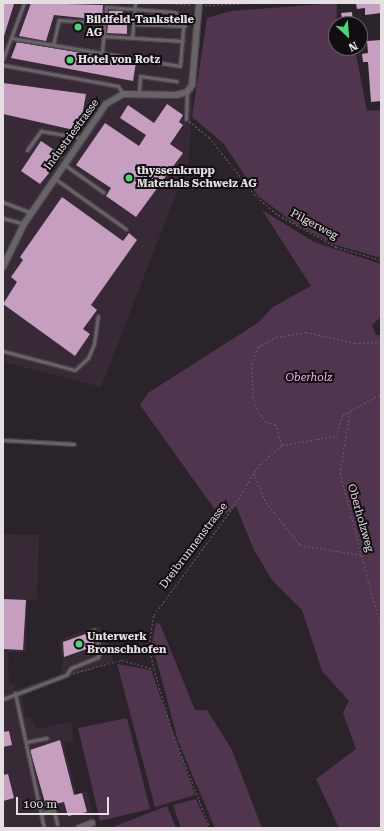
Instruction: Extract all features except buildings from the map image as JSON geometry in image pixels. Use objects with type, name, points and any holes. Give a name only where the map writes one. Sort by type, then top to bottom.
[{"type":"street","points":[[187,92],[194,76],[199,4]]},
{"type":"street","name":"Industriestrasse","points":[[3,267],[24,224],[106,104],[123,94],[138,92],[187,92]]},
{"type":"street","points":[[79,828],[92,823]]},
{"type":"lane","points":[[3,59],[24,3]]},
{"type":"lane","points":[[132,38],[135,3]]},
{"type":"lane","points":[[11,38],[180,66],[184,26],[182,14],[106,5],[102,53]]},
{"type":"lane","points":[[53,45],[59,20],[104,23]]},
{"type":"lane","points":[[134,24],[184,26]]},
{"type":"lane","points":[[103,36],[183,41]]},
{"type":"lane","points":[[3,65],[118,86],[123,94]]},
{"type":"lane","points":[[138,92],[140,76],[177,81]]},
{"type":"lane","points":[[186,119],[187,92]]},
{"type":"lane","points":[[27,150],[41,131],[82,138]]},
{"type":"lane","points":[[64,164],[103,192]]},
{"type":"lane","points":[[54,178],[126,229]]},
{"type":"lane","points":[[3,202],[31,213]]},
{"type":"lane","points":[[3,218],[24,224]]},
{"type":"lane","points":[[3,351],[75,370],[88,358],[94,344],[98,316]]},
{"type":"lane","points":[[3,440],[74,444]]},
{"type":"lane","points":[[3,699],[15,693],[66,675],[71,668],[98,657],[100,651],[94,630]]},
{"type":"lane","points":[[15,693],[44,828]]},
{"type":"lane","points":[[26,742],[47,738]]},
{"type":"lane","points":[[41,813],[54,810],[57,824]]},
{"type":"path","points":[[168,3],[255,3]]},
{"type":"path","name":"Pilgerweg","points":[[186,119],[209,137],[254,194],[275,213],[336,247],[381,260]]},
{"type":"path","points":[[381,342],[355,343],[306,332],[276,337],[258,347],[252,364],[253,397],[259,413],[267,422],[276,425],[282,445],[331,439],[340,430],[343,415],[381,394]]},
{"type":"path","name":"Oberholzweg","points":[[350,411],[340,473],[381,628]]},
{"type":"path","name":"Dreibrunnenstrasse","points":[[210,828],[192,785],[154,669],[149,645],[154,615],[234,506],[254,472],[282,445]]},
{"type":"path","points":[[254,472],[266,502],[300,545],[362,555]]},
{"type":"path","points":[[66,675],[122,660],[154,669]]},
{"type":"shaded area","points":[[3,3],[198,3],[189,161],[101,387],[3,362]]},
{"type":"shaded area","points":[[3,534],[39,535],[37,600],[27,600],[26,652],[8,652],[9,683],[15,684],[14,690],[61,674],[63,660],[59,640],[94,627],[100,627],[114,662],[22,694],[25,717],[31,717],[36,729],[71,722],[74,741],[64,743],[76,794],[87,791],[97,828],[3,828]]},
{"type":"green space","points":[[337,3],[337,16],[328,16],[328,56],[356,56],[367,111],[381,110],[381,258],[333,244],[294,223],[258,196],[224,144],[192,117],[207,18],[231,11]]},
{"type":"green space","name":"Oberholz","points":[[262,210],[314,242],[381,264],[381,317],[372,325],[376,335],[381,335],[381,828],[339,828],[316,779],[356,749],[343,713],[349,701],[322,671],[302,610],[272,580],[254,550],[236,506],[221,518],[140,405],[148,393],[259,322],[273,307],[311,286]]},
{"type":"green space","points":[[156,623],[160,624],[195,710],[207,710],[232,750],[262,828],[215,828],[178,741],[152,643]]},
{"type":"green space","points":[[117,664],[151,670],[195,795],[155,807]]},
{"type":"green space","points":[[127,718],[150,809],[100,821],[78,728]]},
{"type":"green space","points":[[196,799],[209,828],[181,828],[173,805]]},
{"type":"green space","points":[[167,806],[176,828],[110,828]]},
{"type":"place","name":"Bildfeld-Tankstelle AG","points":[[78,27]]},
{"type":"place","name":"Hotel von Rotz","points":[[70,60]]},
{"type":"place","name":"thyssenkrupp Materials Schweiz AG","points":[[129,178]]},
{"type":"place","name":"Unterwerk Bronschhofen","points":[[79,644]]}]
